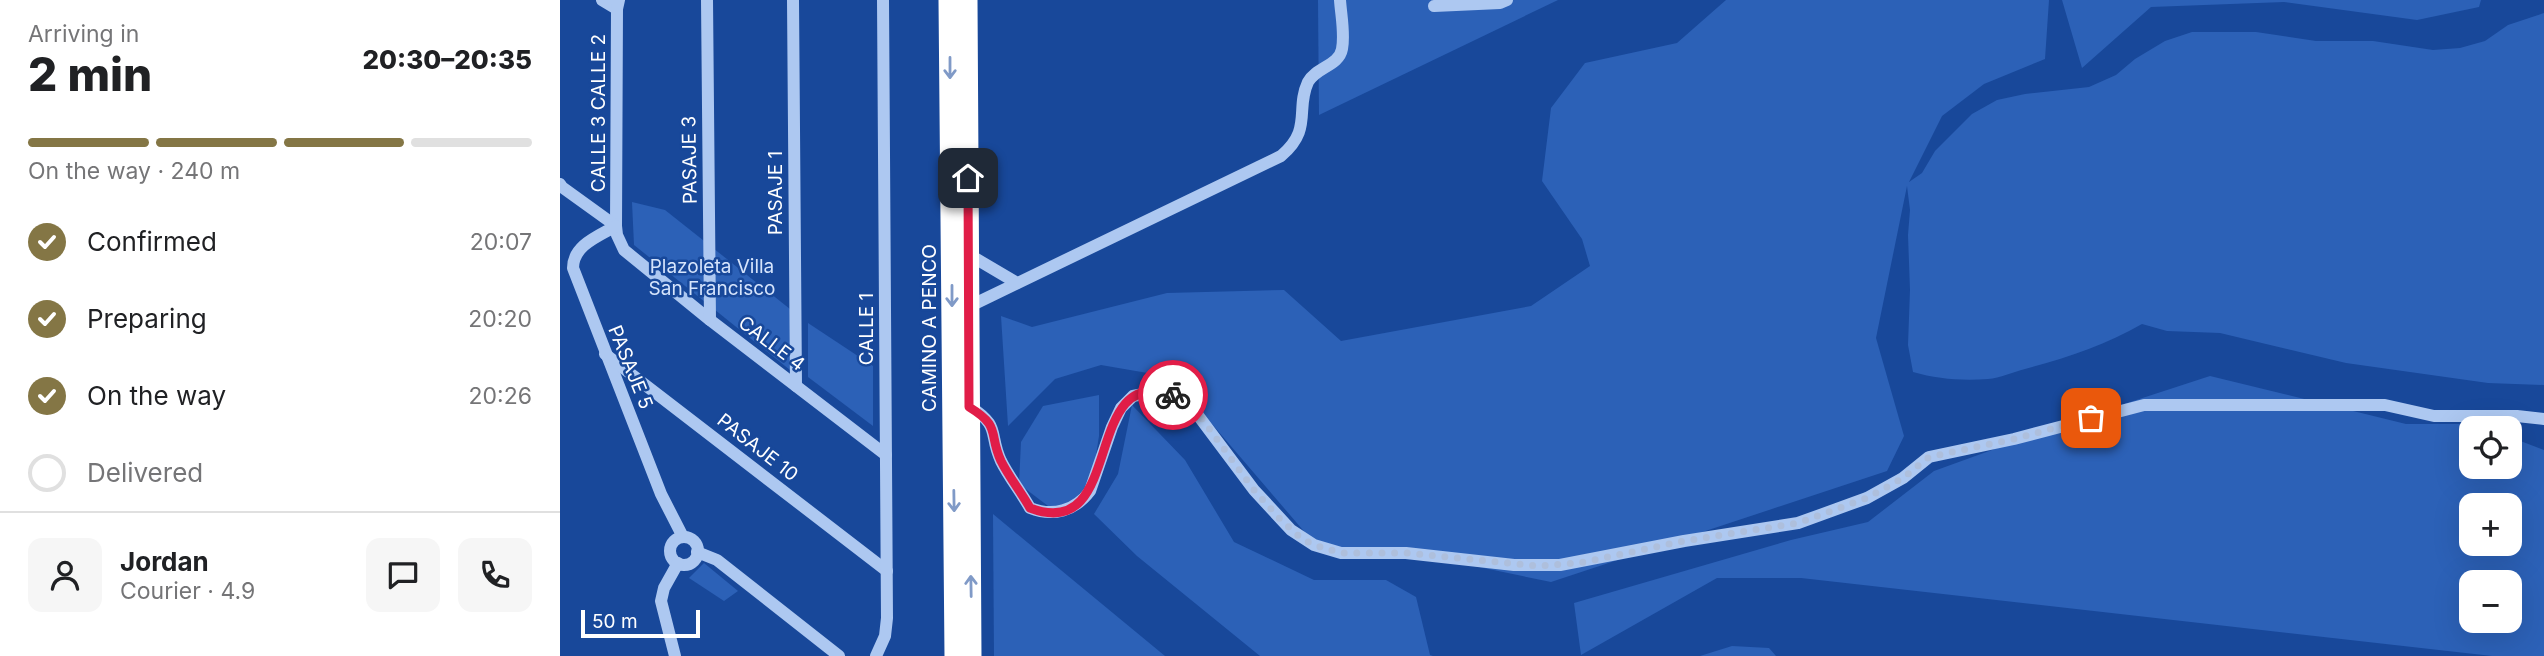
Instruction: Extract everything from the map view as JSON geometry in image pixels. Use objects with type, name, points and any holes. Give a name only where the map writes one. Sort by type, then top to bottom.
[{"type":"highway","name":"CAMINO A PENCO","points":[[949,0],[955,656]]},
{"type":"highway","name":"CAMINO A PENCO","points":[[967,0],[971,656]]},
{"type":"street","points":[[601,0],[618,5]]},
{"type":"street","name":"PASAJE 3","points":[[707,0],[710,320]]},
{"type":"street","name":"PASAJE 1","points":[[793,0],[796,386]]},
{"type":"street","name":"CALLE 1","points":[[876,656],[887,627],[883,0]]},
{"type":"street","points":[[968,307],[1281,156],[1292,147],[1301,128],[1304,91],[1310,78],[1339,59],[1342,49],[1340,0]]},
{"type":"street","points":[[1434,6],[1500,3],[1507,0]]},
{"type":"street","name":"CALLE 3 CALLE 2","points":[[617,226],[618,5]]},
{"type":"street","points":[[560,184],[617,226]]},
{"type":"street","name":"CALLE 4","points":[[617,226],[620,244],[628,255],[886,455]]},
{"type":"street","name":"PASAJE 5","points":[[617,226],[581,248],[573,261],[575,275],[661,494],[683,537]]},
{"type":"street","points":[[968,254],[1017,283]]},
{"type":"street","name":"PASAJE 10","points":[[605,354],[887,571]]},
{"type":"street","points":[[969,407],[980,414],[993,429],[1001,461],[1030,508],[1037,510],[1051,513],[1066,510],[1085,497],[1090,491],[1121,408],[1133,396],[1158,391],[1173,395],[1194,410],[1254,490],[1291,530],[1314,545],[1341,553],[1406,553],[1537,566],[1579,563],[1684,541],[1798,523],[1867,498],[1903,478],[1929,457],[2014,439],[2144,405],[2385,405],[2434,415],[2544,419]]},
{"type":"street","points":[[698,552],[691,563],[678,563],[671,557],[670,548],[675,540],[683,537],[692,540],[698,552],[717,559],[839,656]]},
{"type":"street","points":[[675,656],[661,601],[664,588],[678,563]]},
{"type":"green space","points":[[1318,0],[1558,0],[1319,115]]},
{"type":"green space","points":[[1726,0],[2049,0],[2045,59],[1984,84],[1942,116],[1909,182],[1922,173],[1935,151],[1972,114],[1997,100],[2089,87],[2116,75],[2135,59],[2165,41],[2192,32],[2256,32],[2316,41],[2373,41],[2433,50],[2460,48],[2485,41],[2508,25],[2544,13],[2544,385],[2488,383],[2346,363],[2220,333],[2167,331],[2142,324],[2085,350],[1993,378],[1950,379],[1913,372],[1908,345],[1910,210],[1907,186],[1876,338],[1904,436],[1887,471],[1551,582],[1426,556],[1320,550],[1212,424],[1159,375],[1101,365],[1055,379],[1008,426],[1001,316],[1032,327],[1167,293],[1284,290],[1341,341],[1531,306],[1590,266],[1582,239],[1542,181],[1551,108],[1585,63],[1677,43]]},
{"type":"green space","points":[[2062,0],[2481,0],[2479,7],[2417,20],[2284,2],[2151,7],[2082,68]]},
{"type":"green space","name":"Plazoleta Villa San Francisco","points":[[632,202],[665,210],[790,309],[790,370],[634,245]]},
{"type":"green space","points":[[808,323],[873,366],[873,426],[808,377]]},
{"type":"green space","points":[[2210,376],[2406,424],[2459,424],[2459,479],[2522,479],[2522,442],[2544,450],[2544,656],[2492,656],[1801,578],[1717,578],[1581,655],[1574,603],[1791,540],[1868,522],[1934,471],[2075,420]]},
{"type":"green space","points":[[1099,395],[1099,436],[1092,480],[1060,515],[1019,484],[1021,442],[1043,406]]},
{"type":"green space","points":[[1132,405],[1185,460],[1234,542],[1314,580],[1386,580],[1416,597],[1430,655],[1433,656],[1260,656],[1137,556],[1094,514],[1118,474]]},
{"type":"green space","points":[[993,514],[1165,656],[994,656]]},
{"type":"green space","points":[[704,563],[738,591],[724,601],[689,578]]},
{"type":"green space","points":[[1732,646],[1769,648],[1776,656],[1700,656]]},
{"type":"way so far","points":[[1173,395],[1200,416],[1254,490],[1281,520],[1302,539],[1314,545],[1341,553],[1406,553],[1537,566],[1579,563],[1684,541],[1798,523],[1867,498],[1903,478],[1929,457],[2014,439],[2091,418]]},
{"type":"route","points":[[968,178],[969,407],[988,421],[993,429],[1001,461],[1030,508],[1051,513],[1066,510],[1080,502],[1090,491],[1115,417],[1127,401],[1133,396],[1150,391],[1173,395]]}]
